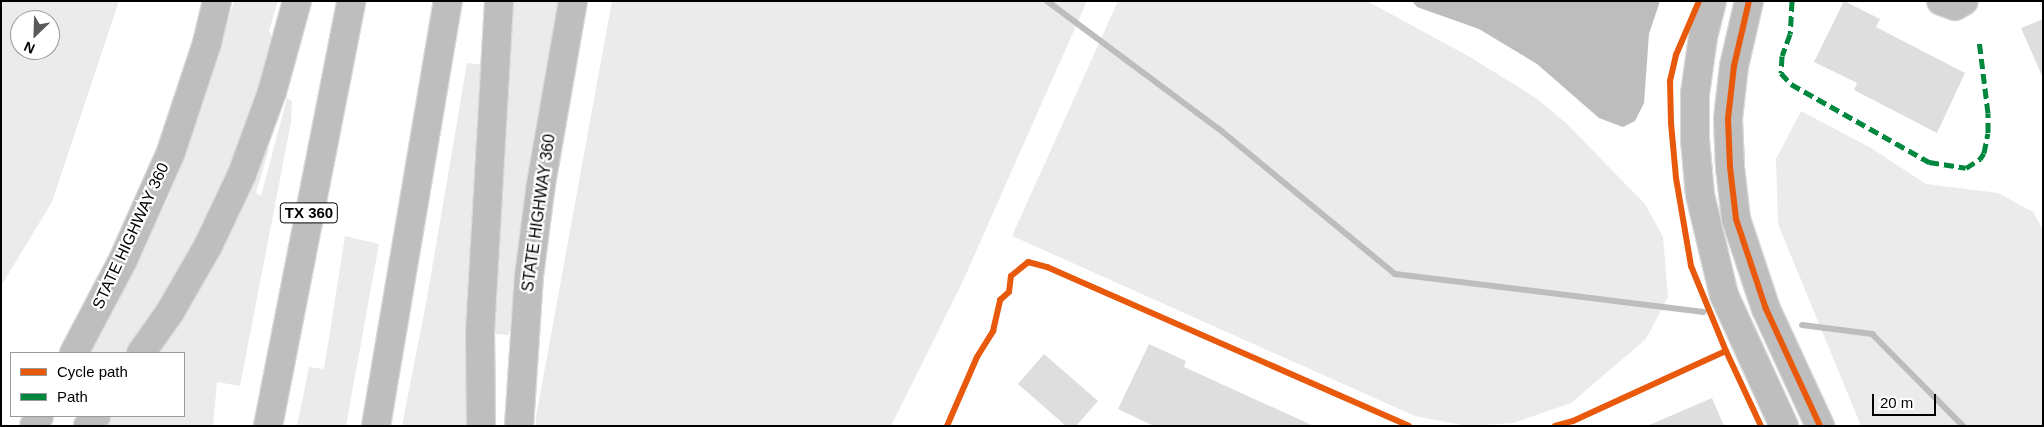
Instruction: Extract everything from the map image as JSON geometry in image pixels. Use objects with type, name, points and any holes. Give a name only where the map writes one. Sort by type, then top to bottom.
[{"type":"main road","name":"STATE HIGHWAY 360","points":[[75,352],[123,260],[171,152],[206,44],[217,1]]},
{"type":"main road","points":[[141,352],[170,312],[208,246],[242,174],[272,92],[297,1]]},
{"type":"main road","name":"TX 360","points":[[268,426],[350,1]]},
{"type":"main road","points":[[376,426],[448,1]]},
{"type":"main road","points":[[482,426],[480,332],[498,1]]},
{"type":"main road","name":"STATE HIGHWAY 360","points":[[518,426],[529,276],[541,184],[573,1]]},
{"type":"main road","points":[[1712,1],[1703,37],[1695,94],[1695,140],[1700,195],[1724,295],[1784,426]]},
{"type":"main road","points":[[1749,1],[1734,66],[1728,119],[1730,167],[1736,219],[1766,309],[1820,426]]},
{"type":"main road","points":[[1940,1],[1955,6],[1964,1]]},
{"type":"shaded area","points":[[1,1],[119,1],[52,202],[1,286]]},
{"type":"shaded area","points":[[234,1],[278,1],[269,31],[273,38],[264,72],[224,186],[169,291],[126,352],[91,352],[168,198],[206,94]]},
{"type":"shaded area","points":[[512,1],[560,1],[525,203],[509,335],[494,334]]},
{"type":"shaded area","points":[[612,1],[1087,1],[963,281],[891,426],[536,426],[536,417]]},
{"type":"shaded area","points":[[1118,1],[1367,1],[1470,57],[1536,98],[1567,124],[1645,204],[1663,237],[1668,297],[1646,339],[1571,403],[1513,423],[1467,426],[1415,416],[1012,236]]},
{"type":"shaded area","points":[[1412,1],[1660,1],[1649,34],[1644,103],[1635,121],[1623,127],[1599,118],[1537,64],[1479,29],[1417,7]]},
{"type":"shaded area","points":[[467,63],[485,65],[472,426],[402,426],[427,298]]},
{"type":"shaded area","points":[[287,98],[292,101],[291,122],[240,386],[217,382],[213,426],[101,426],[107,417],[185,417],[185,352],[153,352],[264,146],[269,149],[256,193],[261,196]]},
{"type":"shaded area","points":[[1801,111],[1871,148],[1926,184],[1998,193],[2033,212],[2043,230],[2043,426],[1861,426],[1778,224],[1776,159]]},
{"type":"shaded area","points":[[345,236],[379,244],[346,426],[297,426],[309,367],[324,369]]},
{"type":"building","points":[[1844,1],[1880,19],[1876,27],[1965,73],[1937,133],[1854,90],[1857,83],[1814,62]]},
{"type":"building","points":[[2043,19],[2043,78],[2021,28]]},
{"type":"building","points":[[1149,344],[1186,361],[1184,367],[1314,426],[1154,426],[1118,409]]},
{"type":"building","points":[[1044,354],[1098,401],[1076,426],[1066,426],[1018,384]]},
{"type":"building","points":[[1712,398],[1724,426],[1647,426]]},
{"type":"waterway","points":[[1047,1],[1219,129],[1395,274],[1704,312]]},
{"type":"waterway","points":[[1802,325],[1872,334],[1963,426]]},
{"type":"marked path","points":[[1792,1],[1790,34],[1782,56],[1781,73],[1791,84],[1929,162],[1966,168],[1980,159],[1984,153],[1988,133],[1988,113],[1979,40]]},
{"type":"cycle path","points":[[1699,1],[1676,55],[1670,81],[1671,123],[1676,178],[1691,266],[1726,351]]},
{"type":"cycle path","points":[[1749,1],[1734,66],[1728,119],[1730,167],[1736,219],[1766,309],[1820,426]]},
{"type":"cycle path","points":[[947,426],[977,357],[993,331],[1000,300],[1009,292],[1011,276],[1028,262],[1047,267],[1409,426]]},
{"type":"cycle path","points":[[1555,426],[1573,421],[1726,351],[1761,426]]}]
